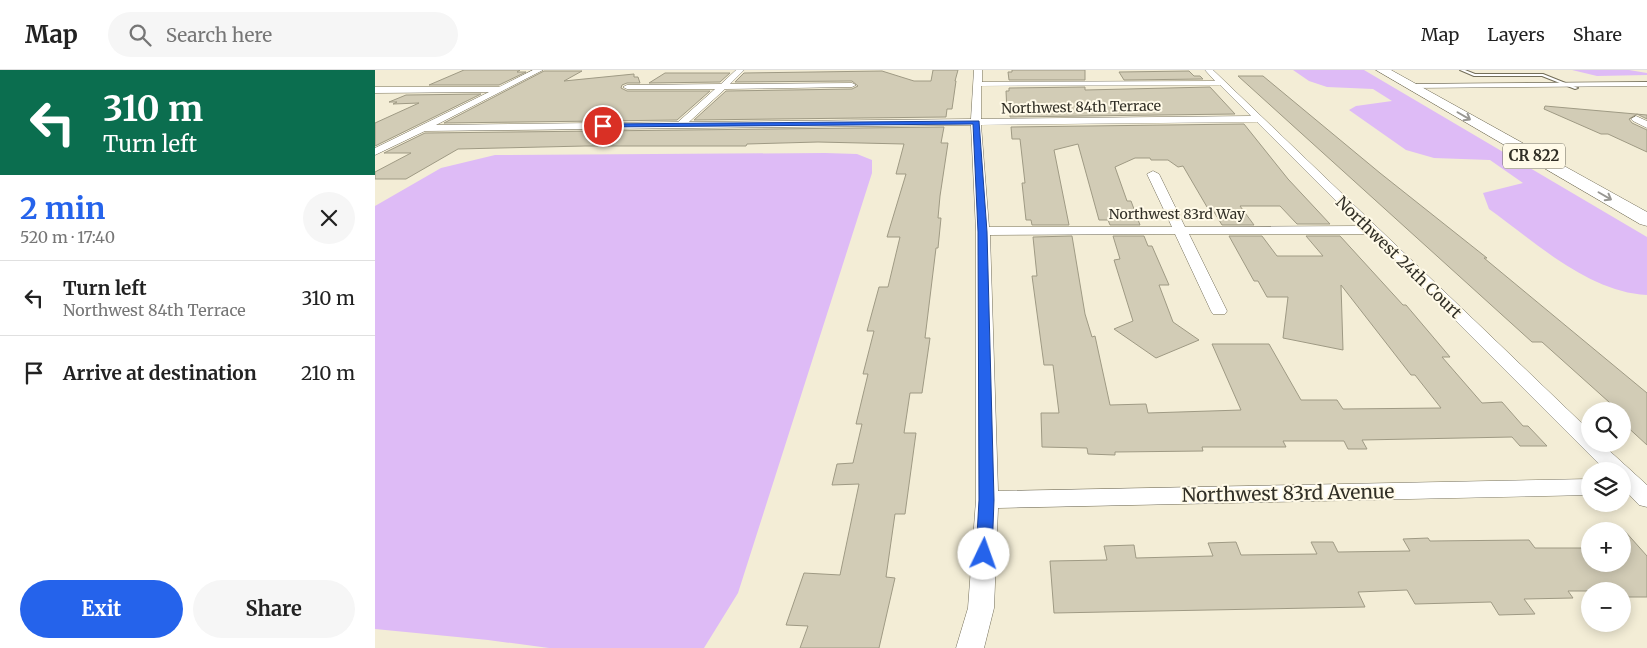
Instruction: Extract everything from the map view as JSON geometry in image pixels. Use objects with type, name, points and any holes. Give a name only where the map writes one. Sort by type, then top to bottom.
[{"type":"main road","name":"CR 822","points":[[1382,70],[1464,100]]},
{"type":"main road","name":"CR 822","points":[[1407,70],[1429,88],[1647,220]]},
{"type":"main road","name":"CR 822","points":[[1525,133],[1543,142]]},
{"type":"street","points":[[375,152],[539,70]]},
{"type":"street","points":[[682,124],[741,70]]},
{"type":"street","name":"Northwest 24th Court","points":[[1209,70],[1581,435]]},
{"type":"street","points":[[970,648],[981,608],[987,500],[983,232],[976,122],[978,77],[1222,83]]},
{"type":"street","points":[[627,87],[852,85]]},
{"type":"street","points":[[1429,88],[1567,85],[1647,86]]},
{"type":"street","points":[[1429,88],[1622,88],[1647,86]]},
{"type":"street","points":[[375,90],[500,89]]},
{"type":"street","points":[[1647,116],[1636,119],[1647,125]]},
{"type":"street","name":"Northwest 84th Terrace","points":[[424,128],[1258,119]]},
{"type":"street","points":[[1153,174],[1219,311]]},
{"type":"street","name":"Northwest 83rd Way","points":[[983,232],[1371,230]]},
{"type":"street","name":"Northwest 24th Court","points":[[1598,452],[1608,462]]},
{"type":"street","name":"Northwest 83rd Avenue","points":[[987,500],[1581,487]]},
{"type":"lane","points":[[1462,70],[1474,75],[1545,76],[1576,88]]},
{"type":"shaded area","points":[[1293,70],[1364,70],[1647,237],[1647,295],[1625,292],[1583,275],[1544,250],[1489,209],[1483,193],[1523,183],[1490,160],[1434,158],[1406,150],[1349,110],[1356,106],[1392,101],[1373,89],[1327,87],[1309,81]]},
{"type":"shaded area","points":[[1572,70],[1629,70],[1647,73],[1647,75],[1597,76]]},
{"type":"shaded area","points":[[857,154],[872,160],[872,173],[738,593],[704,648],[549,648],[375,629],[375,206],[441,168],[495,155]]},
{"type":"building","points":[[464,70],[520,70],[517,72],[526,72],[499,85],[429,85]]},
{"type":"building","points":[[933,70],[958,70],[952,109],[947,109],[946,117],[694,120],[726,91],[852,89],[858,86],[852,81],[735,82],[744,73],[882,71],[914,81],[931,81]]},
{"type":"building","points":[[1012,70],[1085,70],[1085,80],[1009,80],[1008,72],[1012,72]]},
{"type":"building","points":[[544,71],[582,71],[564,81],[634,74],[634,77],[638,77],[640,83],[622,85],[621,88],[627,91],[710,91],[677,120],[444,123]]},
{"type":"building","points":[[1189,71],[1194,76],[1200,76],[1203,79],[1124,80],[1119,72]]},
{"type":"building","points":[[665,73],[730,73],[720,82],[649,83]]},
{"type":"building","points":[[1238,76],[1263,76],[1380,173],[1487,258],[1484,258],[1647,393],[1647,445],[1631,430],[1631,402],[1609,402],[1542,342],[1532,342]]},
{"type":"building","points":[[1085,87],[1085,90],[1210,87],[1235,114],[1010,117],[1010,112],[1007,112],[1006,91],[1009,91],[1009,88]]},
{"type":"building","points":[[481,94],[375,146],[375,123],[419,103],[393,104],[397,102],[389,102],[406,95]]},
{"type":"building","points":[[1545,106],[1637,114],[1629,119],[1632,123],[1647,130],[1647,152],[1608,134],[1601,134],[1544,109]]},
{"type":"building","points":[[1637,114],[1647,115],[1647,119]]},
{"type":"building","points":[[1244,124],[1288,179],[1330,224],[1297,224],[1280,206],[1240,206],[1254,225],[1222,225],[1211,207],[1207,207],[1183,166],[1178,167],[1168,160],[1135,158],[1115,167],[1127,201],[1131,201],[1140,225],[1110,225],[1108,220],[1099,220],[1078,144],[1054,150],[1069,225],[1032,225],[1031,220],[1026,220],[1022,183],[1025,183],[1020,139],[1012,139],[1011,127]]},
{"type":"building","points":[[944,127],[941,143],[948,143],[940,196],[938,218],[941,218],[938,248],[936,248],[925,338],[930,338],[922,393],[910,393],[904,433],[916,433],[905,514],[895,514],[886,577],[895,578],[879,648],[800,648],[808,626],[786,625],[804,573],[840,575],[859,484],[832,485],[837,464],[853,463],[862,424],[856,424],[868,374],[863,374],[874,331],[867,331],[879,287],[888,287],[900,237],[887,237],[906,174],[896,174],[904,144],[818,142],[747,144],[746,146],[585,146],[458,149],[406,179],[375,179],[375,172],[411,153],[384,153],[425,133]]},
{"type":"building","points":[[1072,236],[1085,314],[1092,337],[1095,336],[1110,405],[1146,404],[1148,413],[1241,410],[1212,344],[1269,344],[1301,400],[1337,400],[1343,409],[1441,408],[1415,375],[1411,375],[1341,285],[1343,350],[1283,338],[1288,297],[1267,297],[1258,281],[1254,281],[1229,236],[1262,236],[1277,256],[1323,256],[1306,236],[1340,236],[1403,305],[1406,305],[1450,357],[1442,357],[1482,403],[1502,402],[1523,426],[1528,426],[1547,446],[1520,446],[1512,437],[1362,440],[1367,449],[1348,449],[1344,441],[1283,441],[1286,447],[1202,447],[1203,451],[1115,452],[1115,455],[1088,454],[1087,448],[1042,447],[1041,413],[1059,413],[1053,365],[1044,365],[1032,276],[1037,276],[1033,237]]},
{"type":"building","points":[[1113,236],[1144,236],[1148,246],[1152,246],[1169,285],[1159,285],[1173,322],[1199,340],[1156,358],[1114,329],[1133,321],[1114,260],[1120,259]]},
{"type":"building","points":[[1428,538],[1430,541],[1529,540],[1535,548],[1581,548],[1581,572],[1631,572],[1631,538],[1647,556],[1647,597],[1631,597],[1631,582],[1581,582],[1581,591],[1568,591],[1573,598],[1524,599],[1535,614],[1499,615],[1491,602],[1415,604],[1407,590],[1358,592],[1365,607],[1054,613],[1050,561],[1107,560],[1104,546],[1134,545],[1136,558],[1213,556],[1208,543],[1236,542],[1241,555],[1317,554],[1311,542],[1333,542],[1338,552],[1410,551],[1403,539]]},
{"type":"route","points":[[603,126],[976,122],[983,232],[987,500],[984,554]]}]
